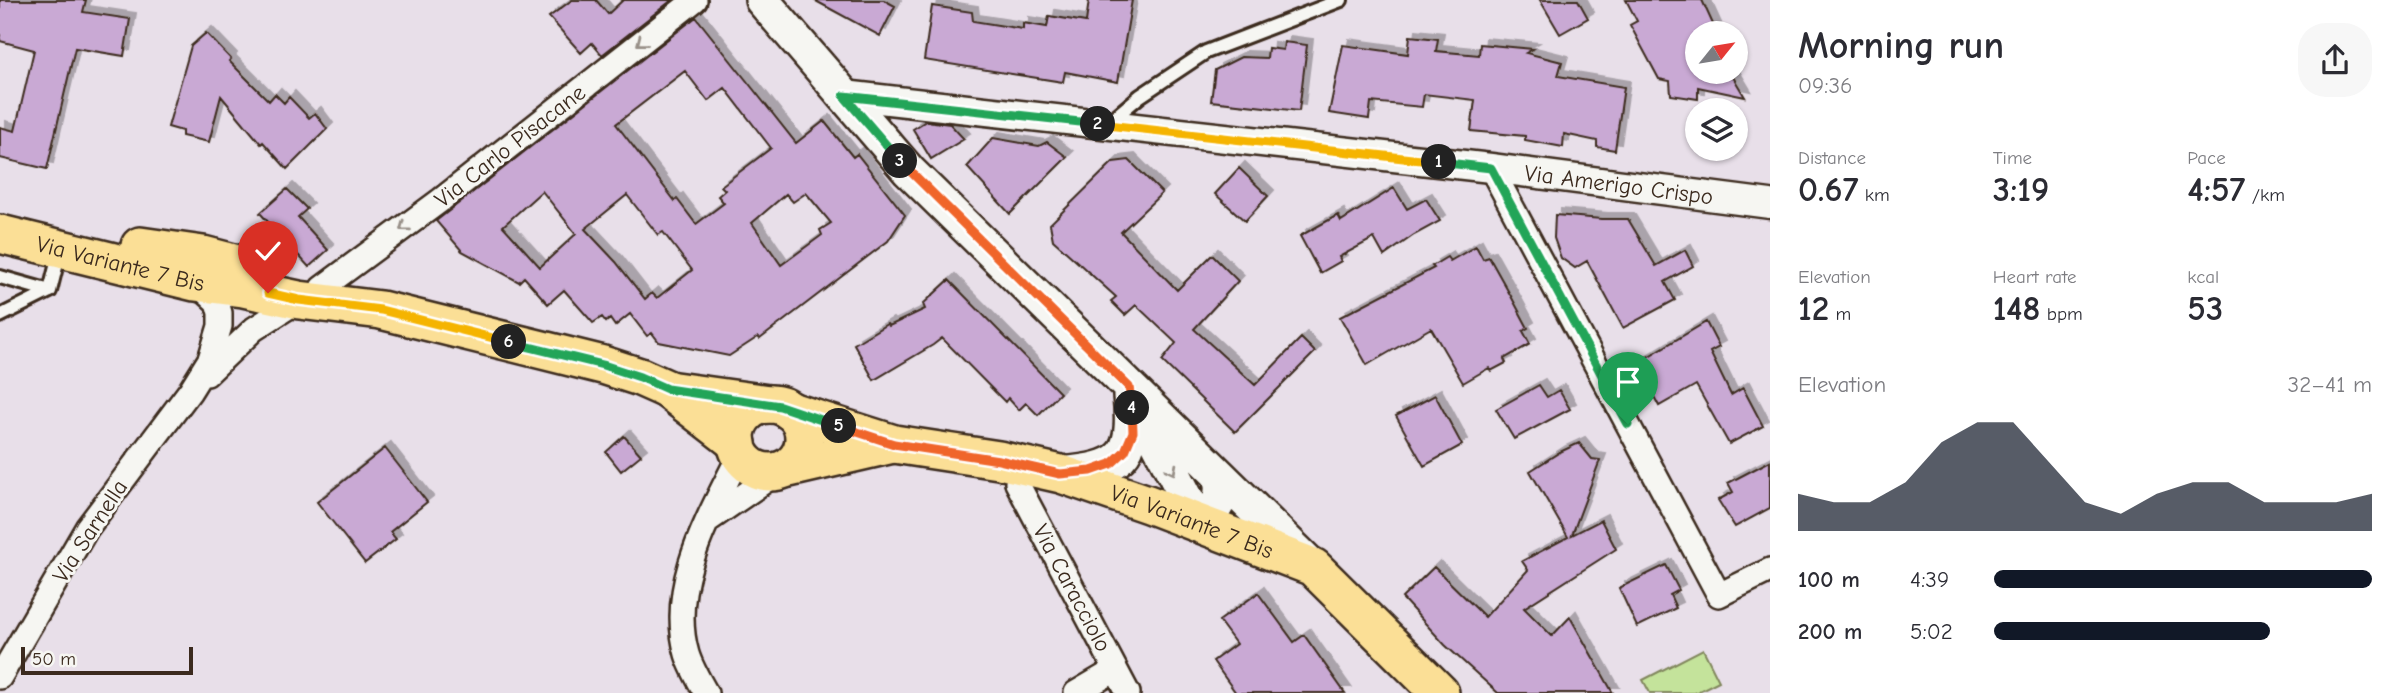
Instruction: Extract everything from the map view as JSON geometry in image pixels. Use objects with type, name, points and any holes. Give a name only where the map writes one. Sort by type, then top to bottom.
[{"type":"main road","points":[[762,0],[909,171],[1313,567]]},
{"type":"main road","name":"Via Variante 7 Bis","points":[[0,213],[151,249],[204,256],[302,280],[311,294]]},
{"type":"main road","name":"Via Variante 7 Bis","points":[[0,234],[195,282],[311,294],[603,365],[667,389],[780,407],[894,444],[999,460],[1060,474],[1313,567],[1440,693]]},
{"type":"main road","name":"Via Variante 7 Bis","points":[[151,249],[243,288]]},
{"type":"main road","points":[[1060,474],[1091,471],[1111,464],[1125,451],[1133,432],[1129,387]]},
{"type":"main road","points":[[1129,387],[1200,524],[1219,503],[1223,487],[1219,475]]},
{"type":"main road","name":"Via Variante 7 Bis","points":[[667,389],[738,448]]},
{"type":"main road","points":[[759,406],[780,407],[798,418],[803,429],[804,439],[797,460],[784,470],[756,470],[747,463],[738,448],[737,432],[741,421],[748,412],[759,406]]},
{"type":"main road","name":"Via Variante 7 Bis","points":[[784,470],[894,444]]},
{"type":"street","name":"Via Carlo Pisacane","points":[[190,391],[254,329],[311,294],[441,200],[695,0]]},
{"type":"street","name":"Via Amerigo Crispo","points":[[844,96],[1491,168],[1770,204]]},
{"type":"street","points":[[1491,168],[1719,595],[1770,570]]},
{"type":"street","points":[[190,391],[210,359],[220,326],[217,302],[195,282]]},
{"type":"street","points":[[243,288],[256,302],[258,316],[254,329]]},
{"type":"street","name":"Via Sarnella","points":[[0,677],[88,528],[190,391]]},
{"type":"street","points":[[706,693],[687,654],[681,601],[693,558],[738,448]]},
{"type":"street","points":[[708,521],[784,470]]},
{"type":"street","name":"Via Caracciolo","points":[[1017,483],[1128,693]]},
{"type":"street","points":[[1076,693],[1115,670]]},
{"type":"lane","points":[[1105,125],[1140,96],[1206,52],[1341,0]]},
{"type":"lane","points":[[50,291],[60,249]]},
{"type":"lane","points":[[0,277],[50,291]]},
{"type":"lane","points":[[0,316],[50,291]]},
{"type":"green space","points":[[1703,649],[1719,681],[1695,693],[1650,693],[1643,680]]},
{"type":"building","points":[[0,0],[86,0],[83,12],[130,19],[124,56],[75,48],[47,169],[0,158],[0,127],[15,131],[34,50],[0,41]]},
{"type":"building","points":[[572,0],[596,0],[608,14],[623,0],[672,0],[602,55],[592,43],[581,53],[549,17]]},
{"type":"building","points":[[814,0],[884,0],[895,6],[880,36]]},
{"type":"building","points":[[1089,0],[1132,0],[1118,82],[1065,72],[1063,82],[924,60],[932,6],[972,12],[973,21],[1023,29],[1023,23],[1047,27],[1049,16],[1086,22]]},
{"type":"building","points":[[1540,0],[1578,0],[1588,18],[1560,34]]},
{"type":"building","points":[[1626,0],[1702,0],[1712,21],[1685,21],[1685,84],[1737,84],[1745,97],[1698,87],[1698,98],[1671,95],[1670,81],[1659,79],[1630,25],[1637,21]]},
{"type":"building","points":[[696,17],[796,143],[824,121],[853,157],[857,154],[905,215],[888,241],[760,339],[758,337],[729,356],[659,342],[652,333],[647,336],[630,314],[615,326],[610,319],[606,322],[602,317],[593,323],[564,290],[548,304],[524,277],[519,282],[462,251],[436,221]],"holes":[[[685,71],[708,101],[725,88],[771,148],[721,186],[725,190],[718,196],[724,203],[696,224],[616,124]],[[542,191],[576,234],[540,267],[503,226]],[[806,193],[831,223],[820,230],[822,235],[781,265],[752,223],[786,194],[793,202]],[[627,195],[658,235],[663,232],[692,270],[657,298],[652,293],[645,299],[585,229]]]},
{"type":"building","points":[[206,33],[231,59],[229,61],[269,101],[275,94],[284,103],[289,97],[309,118],[315,113],[327,129],[287,169],[263,142],[261,144],[221,96],[209,142],[182,136],[182,131],[168,127],[191,46]]},
{"type":"building","points":[[1410,36],[1438,39],[1436,51],[1479,55],[1480,44],[1533,49],[1526,53],[1562,62],[1558,76],[1624,87],[1615,150],[1597,147],[1597,141],[1564,134],[1563,147],[1525,140],[1525,136],[1471,131],[1475,100],[1424,94],[1422,107],[1371,102],[1369,119],[1329,113],[1343,45],[1408,54]]},
{"type":"building","points":[[1284,42],[1307,45],[1299,111],[1211,101],[1215,70],[1241,57],[1267,58],[1268,48],[1283,50]]},
{"type":"building","points":[[926,121],[950,124],[964,139],[931,159],[913,129]]},
{"type":"building","points":[[993,138],[1039,146],[1047,142],[1067,157],[1010,214],[967,167]]},
{"type":"building","points":[[1129,160],[1162,193],[1121,232],[1177,290],[1212,255],[1238,281],[1194,329],[1255,385],[1301,338],[1315,352],[1235,432],[1162,361],[1176,343],[1136,305],[1125,315],[1111,301],[1116,297],[1053,240],[1050,224],[1113,162]]},
{"type":"building","points":[[1239,168],[1268,196],[1245,221],[1215,194]]},
{"type":"building","points":[[1394,188],[1407,209],[1426,199],[1440,221],[1384,256],[1374,238],[1339,257],[1341,261],[1320,273],[1300,236],[1338,215],[1341,221]]},
{"type":"building","points":[[287,189],[307,209],[298,217],[328,250],[309,267],[260,213]]},
{"type":"building","points":[[1555,215],[1628,219],[1656,266],[1685,250],[1693,266],[1665,282],[1675,300],[1623,328],[1587,261],[1575,268],[1561,258],[1554,238]]},
{"type":"building","points":[[1476,246],[1483,259],[1489,257],[1512,298],[1528,328],[1523,331],[1530,344],[1504,359],[1506,363],[1491,371],[1489,368],[1463,383],[1431,328],[1367,365],[1340,317],[1434,268],[1432,266],[1447,257],[1450,261]]},
{"type":"building","points":[[949,280],[1060,393],[1038,415],[1026,403],[1019,410],[1008,398],[1005,402],[942,338],[874,380],[854,344],[887,324],[889,326],[925,309],[923,304]]},
{"type":"building","points":[[1706,322],[1719,347],[1710,352],[1731,395],[1743,388],[1763,426],[1729,444],[1696,385],[1659,406],[1649,387],[1641,391],[1629,368]]},
{"type":"building","points":[[1539,385],[1547,397],[1559,390],[1570,409],[1514,439],[1496,409]]},
{"type":"building","points":[[1435,395],[1462,445],[1424,466],[1396,416]]},
{"type":"building","points":[[624,436],[641,455],[621,471],[606,452]]},
{"type":"building","points":[[1579,443],[1592,459],[1600,460],[1572,535],[1601,520],[1616,549],[1524,608],[1552,636],[1570,617],[1613,693],[1498,693],[1445,645],[1402,598],[1434,567],[1485,617],[1528,570],[1522,561],[1568,537],[1530,471]]},
{"type":"building","points":[[385,448],[427,502],[390,532],[396,539],[365,563],[317,502]]},
{"type":"building","points":[[1770,461],[1770,508],[1735,527],[1718,500],[1733,492],[1728,483]]},
{"type":"building","points":[[1666,565],[1679,590],[1670,595],[1676,608],[1637,627],[1619,588]]},
{"type":"building","points":[[1258,593],[1294,642],[1304,635],[1345,693],[1236,693],[1213,661],[1236,644],[1219,621]]},
{"type":"route","points":[[268,293],[299,300],[381,310],[564,354],[640,377],[667,389],[780,406],[894,444],[999,460],[1060,474],[1091,471],[1111,464],[1125,451],[1133,432],[1129,387],[909,171],[844,96],[1491,168],[1628,424]]}]
